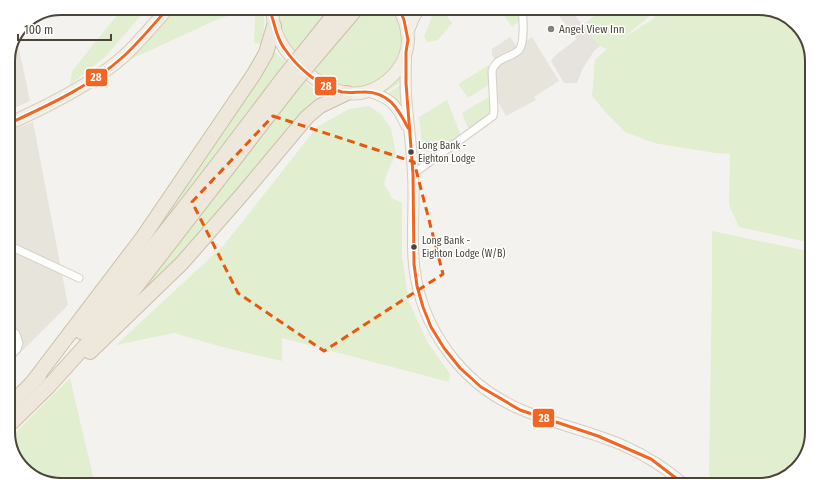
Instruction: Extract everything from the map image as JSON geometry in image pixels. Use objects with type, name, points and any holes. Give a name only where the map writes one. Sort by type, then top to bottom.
[{"type":"highway","points":[[32,383],[143,237],[254,74],[266,53],[272,15]]},
{"type":"highway","points":[[15,400],[74,340],[110,300],[312,51],[335,15]]},
{"type":"highway","points":[[312,51],[350,15]]},
{"type":"highway","points":[[15,419],[48,387],[122,305],[288,81]]},
{"type":"highway","points":[[48,387],[99,344],[182,263],[310,114],[320,106],[348,93]]},
{"type":"main road","points":[[86,83],[126,44],[151,15]]},
{"type":"main road","points":[[15,121],[48,105],[107,69],[125,55],[162,15]]},
{"type":"main road","points":[[272,15],[280,42],[284,49],[300,67],[322,84],[348,93],[359,93],[377,87],[391,77],[402,63],[406,52]]},
{"type":"main road","points":[[402,15],[408,40],[406,52],[406,83],[413,174],[414,264],[417,286],[423,307],[444,348],[460,368],[481,387],[513,406],[534,415],[621,444],[651,460],[675,478]]},
{"type":"main road","points":[[407,33],[414,15]]},
{"type":"main road","points":[[366,91],[390,100],[400,111],[410,132]]},
{"type":"street","points":[[413,174],[493,116],[493,67],[498,62],[519,49],[522,43],[522,15]]},
{"type":"street","points":[[15,248],[79,278]]},
{"type":"street","points":[[15,333],[20,343],[15,351]]},
{"type":"highlighted area","points":[[273,116],[414,162],[443,274],[324,351],[238,293],[192,202]]},
{"type":"shaded area","points":[[558,15],[575,15],[600,46],[594,51],[582,70],[577,83],[564,83],[551,61],[557,54],[577,39]]},
{"type":"shaded area","points":[[510,37],[517,47],[532,37],[559,81],[534,97],[536,100],[506,116],[497,100],[494,71],[498,65],[492,55],[492,49]]},
{"type":"shaded area","points":[[18,45],[30,101],[15,108],[15,58]]},
{"type":"shaded area","points":[[33,122],[68,305],[15,358],[15,128]]},
{"type":"green space","points":[[117,15],[141,15],[106,56],[70,85],[72,71]]},
{"type":"green space","points":[[170,15],[230,15],[216,20],[127,61]]},
{"type":"green space","points":[[254,15],[264,15],[264,26],[261,44],[254,43]]},
{"type":"green space","points":[[278,15],[326,15],[294,53],[279,31]]},
{"type":"green space","points":[[358,15],[397,15],[402,30],[402,44],[399,55],[394,65],[377,81],[366,86],[343,88],[324,80],[312,70]]},
{"type":"green space","points":[[433,15],[446,15],[452,23],[438,40],[427,42],[424,37]]},
{"type":"green space","points":[[505,15],[520,15],[520,20],[512,27]]},
{"type":"green space","points":[[595,15],[650,15],[620,40],[653,19],[656,15],[765,15],[782,21],[787,25],[797,36],[803,46],[805,58],[805,241],[739,227],[729,205],[730,154],[654,143],[625,132],[592,96],[595,60],[607,49],[600,46],[583,25]]},
{"type":"green space","points":[[271,51],[274,51],[286,63],[276,75],[278,76],[151,241],[133,256]]},
{"type":"green space","points":[[489,65],[490,84],[468,98],[459,85],[460,83]]},
{"type":"green space","points":[[402,71],[401,82],[385,93],[381,91]]},
{"type":"green space","points":[[303,80],[315,90],[317,101],[196,241],[103,332]]},
{"type":"green space","points":[[401,85],[406,118],[388,94]]},
{"type":"green space","points":[[492,95],[491,114],[469,130],[462,113]]},
{"type":"green space","points":[[447,100],[461,136],[432,152],[423,151],[419,117]]},
{"type":"green space","points":[[369,106],[381,114],[391,128],[396,154],[387,173],[384,184],[392,198],[402,203],[402,257],[409,302],[428,343],[450,374],[449,382],[282,338],[282,361],[222,347],[174,333],[116,345],[224,245],[317,127],[349,109]]},
{"type":"green space","points":[[712,231],[805,251],[805,438],[799,455],[787,468],[782,472],[765,478],[711,478],[709,475]]},
{"type":"green space","points":[[70,378],[93,478],[55,478],[38,472],[23,457],[17,447],[15,433]]},
{"type":"transit line","name":"28","points":[[15,121],[54,102],[98,77],[124,56],[162,15]]},
{"type":"transit line","name":"28","points":[[272,15],[281,43],[295,62],[309,75],[325,86],[342,92],[372,92],[379,94],[391,102],[408,128]]},
{"type":"transit line","name":"28","points":[[402,15],[408,40],[406,52],[406,83],[413,174],[414,264],[417,286],[431,327],[444,348],[460,368],[481,387],[520,410],[598,436],[651,459],[676,478]]},
{"type":"place","name":"Angel View Inn","points":[[551,29]]},
{"type":"place","name":"Long Bank - Eighton Lodge","points":[[411,152]]},
{"type":"place","name":"Long Bank - Eighton Lodge (W/B)","points":[[414,247]]}]
